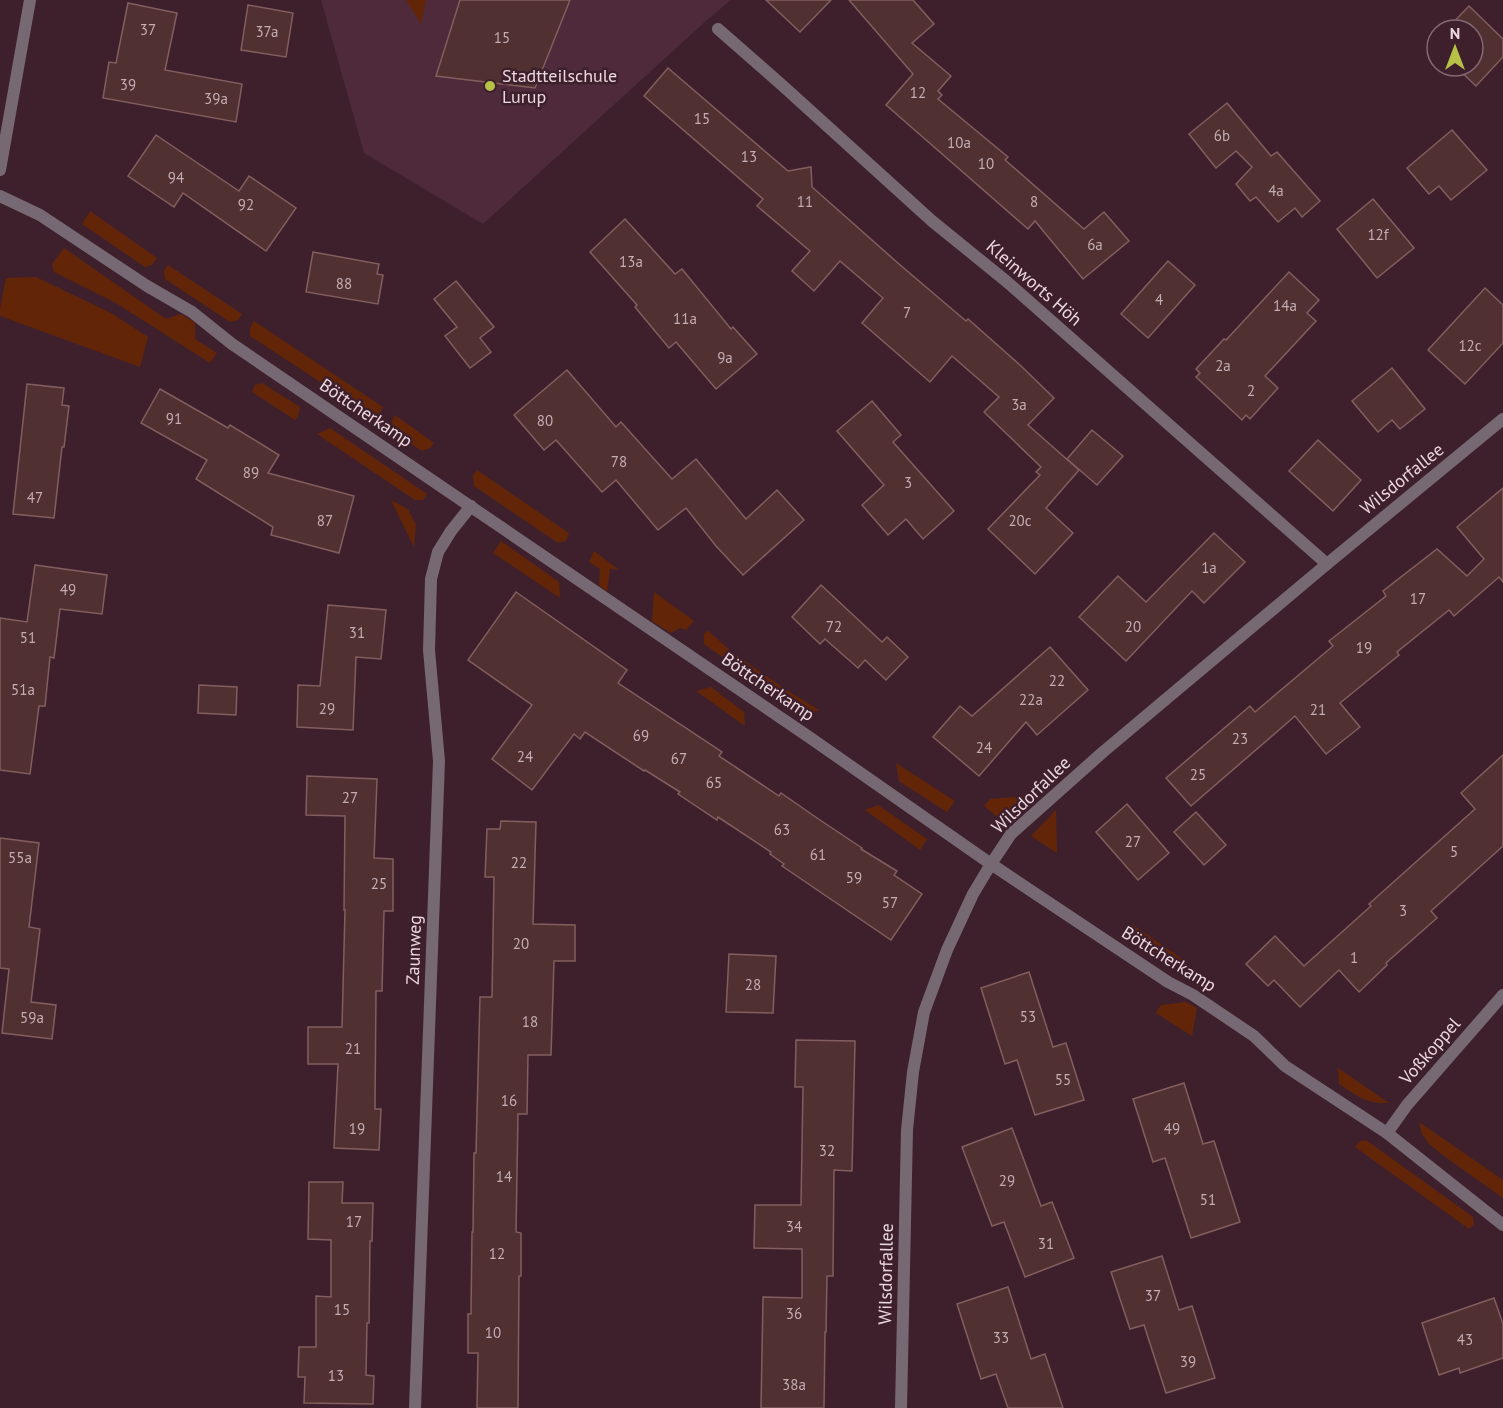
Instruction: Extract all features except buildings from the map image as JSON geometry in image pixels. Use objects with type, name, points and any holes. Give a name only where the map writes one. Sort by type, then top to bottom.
[{"type":"street","points":[[0,170],[30,0]]},
{"type":"street","name":"Kleinworts Höh","points":[[718,29],[932,220],[1006,281],[1327,564]]},
{"type":"street","name":"Böttcherkamp","points":[[0,196],[40,215],[147,286],[192,312],[232,344],[914,809],[991,864],[1168,982],[1193,995],[1254,1036],[1285,1066],[1387,1133],[1503,1225]]},
{"type":"street","name":"Wilsdorfallee","points":[[901,1408],[908,1130],[913,1072],[924,1012],[947,950],[973,894],[991,864],[1011,834],[1074,777],[1503,419]]},
{"type":"street","name":"Zaunweg","points":[[415,1408],[439,761],[429,650],[431,579],[438,552],[471,506]]},
{"type":"street","name":"Voßkoppel","points":[[1387,1133],[1407,1105],[1503,995]]},
{"type":"shaded area","name":"Stadtteilschule Lurup","points":[[321,0],[731,0],[483,224],[364,153]]},
{"type":"shaded area","points":[[406,0],[426,0],[421,24]]},
{"type":"shaded area","points":[[90,211],[157,258],[152,265],[145,267],[82,224]]},
{"type":"shaded area","points":[[64,248],[166,319],[181,314],[195,323],[195,339],[217,353],[210,363],[116,303],[54,272],[52,264]]},
{"type":"shaded area","points":[[168,265],[242,314],[238,320],[230,322],[165,279],[164,271]]},
{"type":"shaded area","points":[[36,277],[111,313],[148,337],[140,367],[0,316],[6,278]]},
{"type":"shaded area","points":[[254,321],[383,407],[380,413],[372,416],[250,336],[250,328]]},
{"type":"shaded area","points":[[262,383],[300,407],[295,420],[252,392],[255,385]]},
{"type":"shaded area","points":[[395,415],[434,443],[430,448],[422,451],[392,431],[392,421]]},
{"type":"shaded area","points":[[330,428],[427,494],[423,500],[415,500],[317,434]]},
{"type":"shaded area","points":[[477,470],[569,533],[566,541],[558,543],[474,486],[473,475]]},
{"type":"shaded area","points":[[391,500],[408,509],[416,525],[414,547]]},
{"type":"shaded area","points":[[501,541],[559,582],[560,598],[493,553]]},
{"type":"shaded area","points":[[594,551],[619,570],[610,569],[607,592],[599,585],[600,569],[589,562]]},
{"type":"shaded area","points":[[654,592],[694,621],[686,630],[680,628],[671,633],[652,621]]},
{"type":"shaded area","points":[[707,630],[732,652],[819,710],[804,715],[704,644],[704,635]]},
{"type":"shaded area","points":[[711,687],[744,712],[745,726],[696,691]]},
{"type":"shaded area","points":[[896,763],[955,801],[947,812],[899,781]]},
{"type":"shaded area","points":[[1041,784],[1044,787],[1006,819],[1000,819],[984,806],[990,799],[1026,796]]},
{"type":"shaded area","points":[[878,805],[927,839],[920,850],[865,810]]},
{"type":"shaded area","points":[[1056,810],[1057,853],[1031,836]]},
{"type":"shaded area","points":[[1132,924],[1185,961],[1169,965],[1135,943]]},
{"type":"shaded area","points":[[1186,1002],[1197,1008],[1192,1036],[1156,1013],[1161,1005]]},
{"type":"shaded area","points":[[1338,1068],[1389,1103],[1368,1101],[1339,1084]]},
{"type":"shaded area","points":[[1419,1122],[1503,1180],[1503,1198],[1429,1144],[1422,1134]]},
{"type":"shaded area","points":[[1366,1140],[1473,1217],[1474,1224],[1469,1229],[1355,1147],[1360,1141]]},
{"type":"place","name":"Stadtteilschule Lurup","points":[[490,86]]}]
